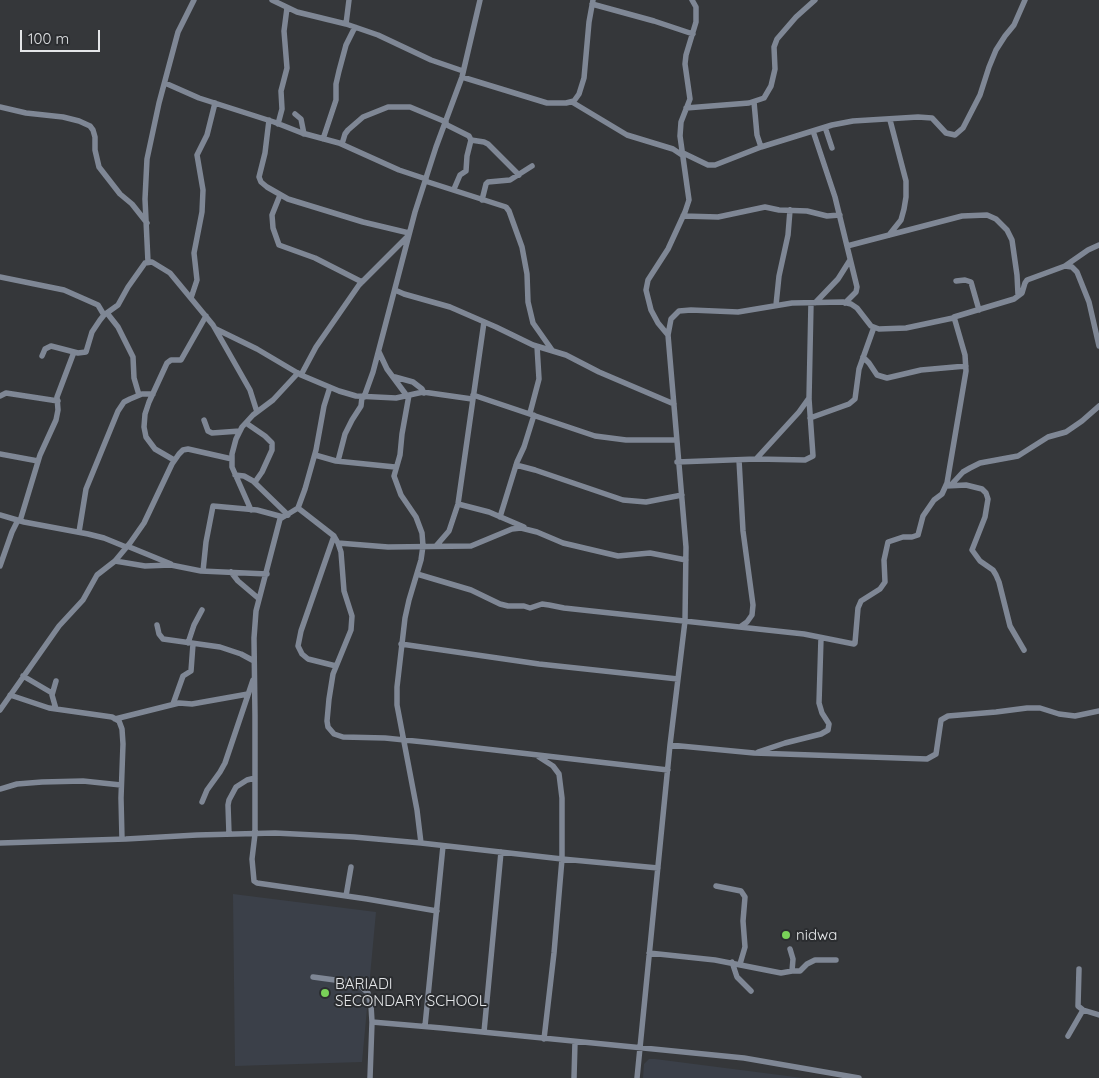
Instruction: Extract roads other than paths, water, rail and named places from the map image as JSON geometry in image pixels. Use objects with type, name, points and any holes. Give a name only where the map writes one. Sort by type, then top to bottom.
[{"type":"street","points":[[42,356],[45,349],[51,346],[81,353],[86,351],[92,332],[106,314],[118,305],[135,275],[148,262],[145,199],[148,159],[156,112],[178,32],[194,0]]},
{"type":"street","points":[[272,0],[297,12],[346,24],[392,40],[462,74],[547,103],[566,104],[574,101],[579,94],[584,78],[592,2],[693,34]]},
{"type":"street","points":[[346,24],[349,0]]},
{"type":"street","points":[[338,461],[345,434],[361,406],[378,352],[409,234],[462,74],[480,0]]},
{"type":"street","points":[[668,335],[658,323],[651,310],[646,290],[648,280],[668,249],[688,200],[682,153],[681,122],[690,99],[686,76],[686,55],[697,13],[692,0]]},
{"type":"street","points":[[686,108],[754,102],[764,98],[771,86],[775,70],[774,46],[777,38],[814,0]]},
{"type":"street","points":[[572,102],[627,135],[673,149],[708,165],[715,165],[761,147],[826,127],[853,122],[928,116],[946,133],[954,136],[960,132],[980,95],[996,50],[1014,24],[1025,0]]},
{"type":"street","points":[[278,124],[282,109],[281,91],[287,68],[284,31],[287,8]]},
{"type":"street","points":[[324,139],[336,100],[336,84],[346,45],[355,27]]},
{"type":"street","points":[[165,84],[304,134],[342,144],[399,170],[506,207],[522,247],[527,274],[528,302],[533,323],[552,350]]},
{"type":"street","points":[[754,102],[757,135],[761,147]]},
{"type":"street","points":[[191,298],[197,280],[194,253],[202,212],[202,184],[197,154],[207,135],[215,103]]},
{"type":"street","points":[[0,107],[26,114],[63,117],[90,126],[95,137],[96,156],[99,167],[120,194],[132,204],[147,222]]},
{"type":"street","points":[[342,144],[344,134],[363,117],[388,107],[410,107],[446,123],[469,136],[471,140],[488,144],[519,175]]},
{"type":"street","points":[[295,114],[301,119],[304,134]]},
{"type":"street","points":[[269,120],[266,153],[259,177],[261,182],[267,187],[280,195],[363,222],[409,234]]},
{"type":"street","points":[[889,236],[900,220],[906,197],[906,181],[890,120]]},
{"type":"street","points":[[826,127],[832,148]]},
{"type":"street","points":[[813,131],[840,215],[857,287],[856,292],[845,303]]},
{"type":"street","points":[[454,189],[460,175],[466,171],[471,140]]},
{"type":"street","points":[[482,200],[488,182],[510,180],[532,166]]},
{"type":"street","points":[[280,195],[272,215],[273,228],[279,245],[315,258],[362,282]]},
{"type":"street","points":[[683,216],[718,217],[758,208],[807,211],[827,216],[840,215]]},
{"type":"street","points":[[776,305],[779,276],[788,235],[790,210]]},
{"type":"street","points":[[847,246],[964,216],[986,214],[996,219],[1007,230],[1012,240],[1018,297]]},
{"type":"street","points":[[251,510],[232,467],[236,440],[240,432],[246,422],[300,374],[362,282],[409,234]]},
{"type":"street","points":[[637,1078],[670,745],[685,620],[686,560],[668,335],[671,319],[680,311],[738,312],[776,305],[845,303],[857,308],[864,319],[874,327],[879,329],[906,328],[953,318],[956,315],[979,310],[1018,297],[1022,293],[1027,280],[1065,266],[1088,250],[1099,245]]},
{"type":"street","points":[[677,462],[756,459],[805,460],[813,456],[814,447],[809,398],[813,303],[838,279],[850,260]]},
{"type":"street","points":[[148,262],[161,266],[170,273],[215,328],[250,390],[257,412]]},
{"type":"street","points":[[1065,266],[1072,266],[1077,272],[1096,314],[1099,346]]},
{"type":"street","points":[[0,277],[64,290],[98,305],[118,327],[134,357],[134,378],[139,395]]},
{"type":"street","points":[[956,281],[965,280],[970,282],[979,310]]},
{"type":"street","points":[[395,290],[450,307],[674,404]]},
{"type":"street","points":[[174,460],[155,449],[146,437],[144,426],[145,414],[167,363],[181,360],[206,316]]},
{"type":"street","points":[[949,486],[966,366],[962,342],[953,318]]},
{"type":"street","points":[[436,546],[449,531],[458,504],[484,322]]},
{"type":"street","points":[[810,418],[849,404],[855,399],[859,369],[874,327]]},
{"type":"street","points":[[215,328],[257,349],[300,374],[330,387],[363,397],[396,398],[424,393],[472,397],[532,414],[595,436],[626,440],[676,440]]},
{"type":"street","points":[[500,517],[516,465],[524,447],[538,387],[538,346]]},
{"type":"street","points":[[0,566],[12,532],[19,521],[44,443],[56,420],[59,392],[74,352]]},
{"type":"street","points":[[378,352],[387,369],[408,396]]},
{"type":"street","points":[[863,358],[877,375],[887,378],[921,370],[966,366]]},
{"type":"street","points":[[395,377],[413,382],[422,388],[424,393]]},
{"type":"street","points":[[330,387],[305,490],[298,508],[279,522],[258,598],[254,629],[255,834],[252,859],[255,882],[437,911]]},
{"type":"street","points":[[0,396],[6,393],[58,401]]},
{"type":"street","points":[[79,532],[86,489],[118,410],[124,402],[139,395],[153,394]]},
{"type":"street","points":[[408,396],[400,454],[394,476],[396,486],[416,516],[422,534],[423,546],[409,600],[401,644],[397,706],[417,810],[421,843]]},
{"type":"street","points":[[756,459],[799,412],[809,398]]},
{"type":"street","points":[[417,574],[464,588],[508,606],[530,608],[542,604],[804,634],[848,644],[855,643],[858,608],[861,601],[880,589],[885,582],[884,560],[888,542],[918,535],[923,516],[949,486],[970,468],[980,463],[1018,456],[1048,437],[1066,432],[1099,406]]},
{"type":"street","points":[[204,420],[208,431],[212,433],[240,432]]},
{"type":"street","points":[[246,422],[266,436],[272,443],[272,450],[255,482]]},
{"type":"street","points":[[0,710],[59,626],[84,600],[97,575],[114,561],[144,523],[174,460],[183,450],[188,449],[232,459]]},
{"type":"street","points":[[0,454],[38,461]]},
{"type":"street","points":[[315,455],[338,461],[395,467]]},
{"type":"street","points":[[739,460],[742,530],[752,605],[752,615],[740,627]]},
{"type":"street","points":[[516,465],[623,500],[646,502],[682,495]]},
{"type":"street","points":[[235,475],[244,476],[255,482],[286,516]]},
{"type":"street","points":[[949,486],[966,485],[982,489],[986,493],[988,499],[985,517],[972,550],[996,575],[1010,626],[1024,650]]},
{"type":"street","points":[[458,504],[484,511],[563,543],[618,556],[650,553],[686,560]]},
{"type":"street","points":[[203,571],[212,507],[251,510],[286,516]]},
{"type":"street","points":[[298,508],[334,536],[338,543],[341,552],[344,591],[352,616],[353,623],[336,666],[329,700],[327,721],[334,734],[343,737],[403,740],[668,770]]},
{"type":"street","points":[[0,515],[19,521],[104,538],[175,566]]},
{"type":"street","points":[[338,543],[372,546],[471,546],[512,529],[521,528],[537,532]]},
{"type":"street","points":[[334,536],[301,631],[298,646],[302,654],[308,659],[336,666]]},
{"type":"street","points":[[114,561],[145,566],[175,566],[203,571],[266,574]]},
{"type":"street","points":[[231,572],[238,581],[258,598]]},
{"type":"street","points":[[173,704],[182,676],[190,671],[190,643],[194,625],[202,610]]},
{"type":"street","points":[[157,625],[159,634],[163,639],[225,649],[254,662]]},
{"type":"street","points":[[754,753],[821,734],[828,730],[829,724],[822,713],[820,703],[821,638]]},
{"type":"street","points":[[401,644],[538,664],[678,679]]},
{"type":"street","points":[[23,676],[52,693]]},
{"type":"street","points":[[202,802],[207,790],[225,763],[254,679]]},
{"type":"street","points":[[56,681],[52,693],[56,709]]},
{"type":"street","points":[[178,690],[186,703]]},
{"type":"street","points":[[10,695],[56,709],[115,719],[173,704],[248,694]]},
{"type":"street","points":[[670,745],[754,753],[927,759],[936,754],[941,720],[948,716],[1026,708],[1040,708],[1059,714],[1075,716],[1099,711]]},
{"type":"street","points":[[115,719],[119,721],[122,729],[122,839]]},
{"type":"street","points":[[537,756],[553,766],[559,774],[561,783],[562,859],[544,1038]]},
{"type":"street","points":[[229,834],[229,800],[236,787],[247,780],[255,778]]},
{"type":"street","points":[[0,789],[16,784],[63,781],[121,784]]},
{"type":"street","points":[[0,843],[229,834],[354,837],[658,868]]},
{"type":"street","points":[[425,1026],[444,846]]},
{"type":"street","points":[[484,1032],[502,852]]},
{"type":"street","points":[[346,896],[351,867]]},
{"type":"street","points":[[716,886],[741,891],[745,898],[743,921],[745,947],[740,964]]},
{"type":"street","points":[[790,948],[793,960],[792,971]]},
{"type":"street","points":[[649,953],[732,962],[781,973],[800,971],[807,964],[815,960],[836,960]]},
{"type":"street","points":[[732,962],[737,977],[751,991]]},
{"type":"street","points":[[1079,969],[1078,1006],[1083,1010],[1099,1015]]},
{"type":"street","points":[[313,977],[357,983],[368,993],[372,1022],[370,1078]]},
{"type":"street","points":[[1068,1036],[1083,1010]]},
{"type":"street","points":[[372,1022],[744,1058],[860,1078]]},
{"type":"street","points":[[574,1078],[575,1042]]},
{"type":"place","name":"nidwa","points":[[786,935]]},
{"type":"place","name":"BARIADI SECONDARY SCHOOL","points":[[325,993]]}]
